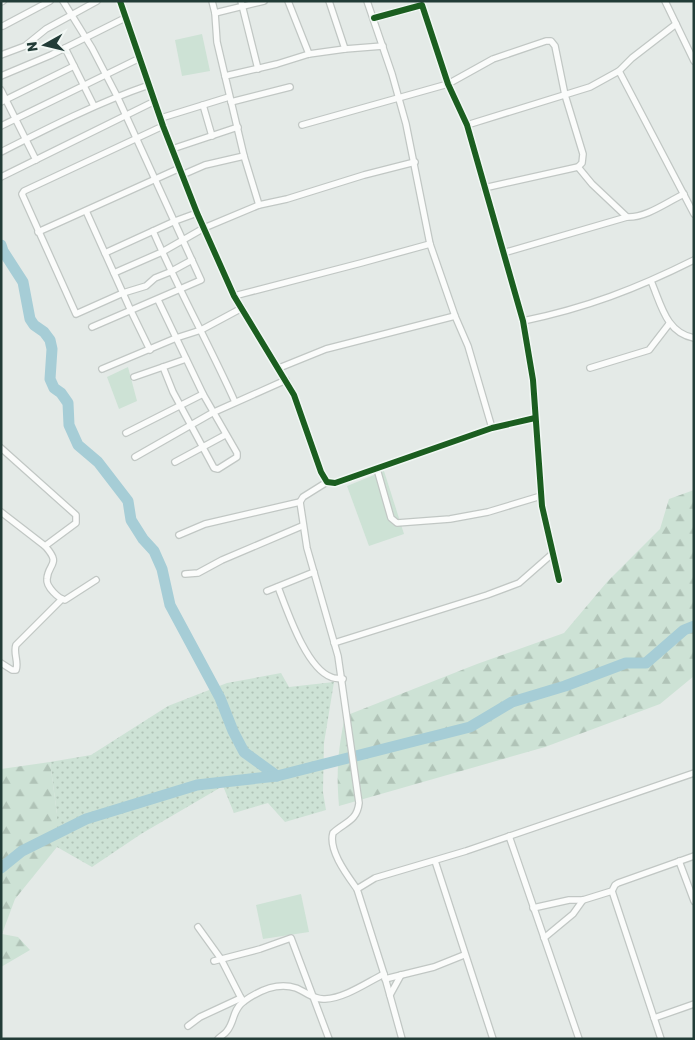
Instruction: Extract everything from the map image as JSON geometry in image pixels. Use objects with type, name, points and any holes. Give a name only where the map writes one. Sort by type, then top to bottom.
[{"type":"street","points":[[3,26],[50,1]]},
{"type":"street","points":[[63,1],[117,96],[201,280],[92,327]]},
{"type":"street","points":[[1,56],[25,46],[46,30],[97,1]]},
{"type":"street","points":[[120,1],[163,126],[197,213],[234,296],[294,395],[321,472],[327,482]]},
{"type":"street","points":[[212,1],[216,13],[217,42],[230,100],[259,206]]},
{"type":"street","points":[[216,13],[242,4],[264,1]]},
{"type":"street","points":[[288,1],[309,54]]},
{"type":"street","points":[[328,1],[345,49]]},
{"type":"street","points":[[367,1],[383,46],[406,124],[430,244],[455,316],[468,346],[492,428]]},
{"type":"street","points":[[665,1],[694,61]]},
{"type":"street","points":[[242,4],[258,69]]},
{"type":"street","points":[[374,18],[422,5],[448,84],[467,125],[523,321],[533,380],[542,496],[552,554],[559,580]]},
{"type":"street","points":[[1,76],[65,48],[126,18]]},
{"type":"street","points":[[467,125],[590,87],[619,71],[632,58],[676,24]]},
{"type":"street","points":[[302,126],[397,97],[448,84],[494,59],[546,41],[551,41],[555,46],[565,95],[583,154],[582,163],[578,167],[484,188]]},
{"type":"street","points":[[687,47],[694,44]]},
{"type":"street","points":[[225,76],[258,69],[309,54],[383,46]]},
{"type":"street","points":[[65,48],[94,106]]},
{"type":"street","points":[[1,126],[140,58]]},
{"type":"street","points":[[4,101],[74,66]]},
{"type":"street","points":[[619,71],[694,214]]},
{"type":"street","points":[[1,152],[52,125],[117,96],[149,85]]},
{"type":"street","points":[[161,118],[203,105],[290,86]]},
{"type":"street","points":[[1,90],[4,101],[16,118],[36,160]]},
{"type":"street","points":[[1,177],[155,101]]},
{"type":"street","points":[[203,105],[212,136]]},
{"type":"street","points":[[163,126],[22,192],[74,313],[78,314],[123,293],[146,286],[155,278],[192,260]]},
{"type":"street","points":[[172,149],[238,127]]},
{"type":"street","points":[[182,174],[205,165],[244,156]]},
{"type":"street","points":[[114,273],[162,252],[204,228],[259,206],[415,162]]},
{"type":"street","points":[[578,167],[592,184],[627,217]]},
{"type":"street","points":[[38,232],[180,168]]},
{"type":"street","points":[[503,253],[627,217],[634,218],[684,194]]},
{"type":"street","points":[[86,210],[150,350]]},
{"type":"street","points":[[105,253],[197,213]]},
{"type":"street","points":[[154,231],[170,272],[181,290],[235,402]]},
{"type":"street","points":[[234,296],[430,244]]},
{"type":"street","points":[[523,321],[553,315],[604,300],[652,282],[694,260]]},
{"type":"street","points":[[652,282],[669,324],[681,334],[694,338]]},
{"type":"street","points":[[158,300],[212,413],[236,453],[237,457],[231,462],[216,469],[173,392],[163,367]]},
{"type":"street","points":[[102,369],[176,338],[201,330],[242,308]]},
{"type":"street","points":[[279,368],[326,349],[455,316]]},
{"type":"street","points":[[590,368],[649,350],[669,324]]},
{"type":"street","points":[[134,377],[186,359]]},
{"type":"street","points":[[135,457],[212,413],[286,380]]},
{"type":"street","points":[[126,433],[203,394]]},
{"type":"street","points":[[402,1039],[385,976],[357,889],[342,868],[333,843],[332,836],[338,828],[354,818],[359,803],[343,679],[302,526],[300,502],[303,497],[327,482],[335,483],[492,428],[535,418]]},
{"type":"street","points":[[175,462],[226,435]]},
{"type":"street","points":[[1,448],[76,515],[76,523],[45,546]]},
{"type":"street","points":[[377,469],[391,518],[397,523],[450,519],[488,512],[542,496]]},
{"type":"street","points":[[179,535],[205,524],[300,502]]},
{"type":"street","points":[[1,512],[45,546],[54,557],[47,583],[62,599]]},
{"type":"street","points":[[185,574],[198,573],[222,560],[302,526]]},
{"type":"street","points":[[334,643],[487,595],[519,583],[552,554]]},
{"type":"street","points":[[267,591],[314,572]]},
{"type":"street","points":[[1,663],[12,670],[16,670],[14,649],[16,645],[62,599],[65,600],[96,580]]},
{"type":"street","points":[[278,587],[296,633],[317,667],[331,677],[343,679]]},
{"type":"street","points":[[357,889],[375,878],[435,861],[694,773]]},
{"type":"street","points":[[509,836],[579,1039]]},
{"type":"street","points":[[661,1039],[612,891],[618,883],[694,856]]},
{"type":"street","points":[[435,861],[491,1038]]},
{"type":"street","points":[[679,861],[694,902]]},
{"type":"street","points":[[533,908],[569,900],[583,900],[612,891]]},
{"type":"street","points":[[544,938],[573,914],[583,900]]},
{"type":"street","points":[[198,927],[242,1000]]},
{"type":"street","points":[[218,960],[291,938],[329,1039]]},
{"type":"street","points":[[188,1026],[200,1017],[273,987],[285,986],[296,988],[314,998],[321,999],[339,996],[385,976],[401,976],[434,967],[464,955]]},
{"type":"street","points":[[390,995],[401,976]]},
{"type":"street","points":[[218,1039],[226,1032],[235,1010],[242,1000]]},
{"type":"street","points":[[654,1018],[694,1004]]},
{"type":"green space","points":[[202,34],[210,71],[182,76],[175,40]]},
{"type":"green space","points":[[128,367],[137,401],[119,409],[107,377]]},
{"type":"green space","points":[[384,471],[404,534],[369,546],[347,486]]},
{"type":"green space","points":[[694,490],[694,676],[660,704],[545,747],[339,806],[338,761],[345,716],[477,664],[564,633],[607,582],[660,529],[669,499]]},
{"type":"green space","points":[[281,673],[289,687],[334,682],[324,743],[323,792],[326,810],[285,822],[268,803],[234,813],[223,786],[141,834],[92,867],[57,847],[57,814],[50,762],[91,755],[168,706],[227,683]]},
{"type":"green space","points":[[50,762],[57,814],[57,847],[15,899],[2,934],[18,937],[30,950],[1,967],[1,769]]},
{"type":"green space","points":[[301,894],[309,932],[263,939],[256,905]]},
{"type":"waterway","points":[[1,245],[23,282],[30,319],[50,340],[52,349],[50,379],[54,388],[61,393],[68,403],[69,425],[78,445],[98,462],[128,501],[131,520],[143,539],[154,551],[162,569],[170,605],[220,698],[233,731],[244,752],[277,776]]},
{"type":"waterway","points":[[1,868],[22,851],[86,819],[197,785],[277,776],[470,727],[512,702],[565,686],[626,663],[646,663],[684,630],[694,626]]},
{"type":"cycle path","points":[[120,1],[163,126],[197,213],[234,296],[294,395],[321,472],[327,482],[335,483],[492,428],[535,418]]},
{"type":"cycle path","points":[[374,18],[422,5],[448,84],[467,125],[523,321],[533,380],[542,506],[559,580]]}]
